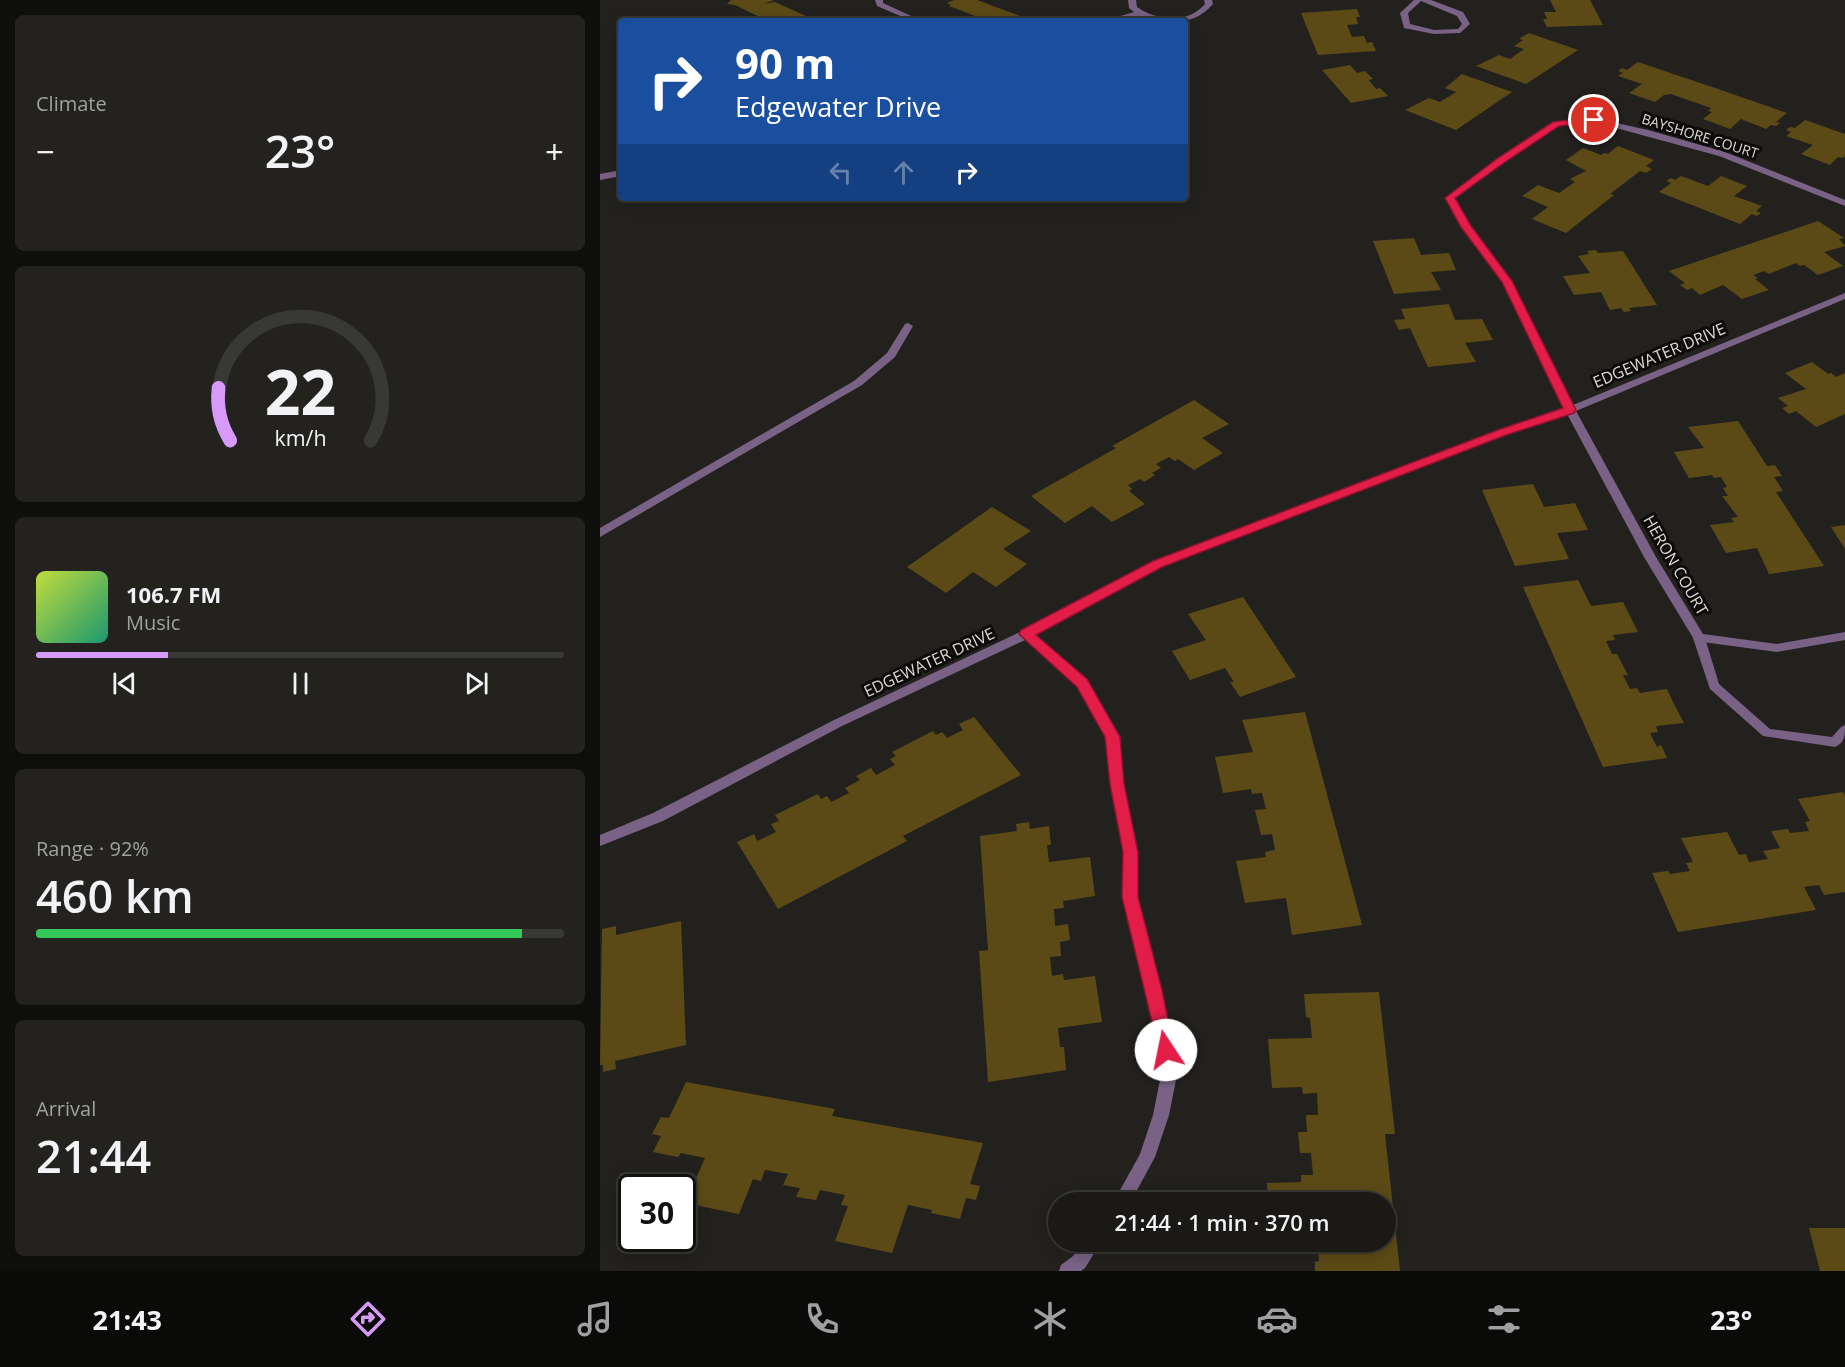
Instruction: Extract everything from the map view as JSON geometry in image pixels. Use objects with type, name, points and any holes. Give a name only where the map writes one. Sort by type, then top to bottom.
[{"type":"street","points":[[879,0],[880,4],[911,18]]},
{"type":"street","points":[[1132,0],[1133,9],[1154,18]]},
{"type":"street","points":[[1187,18],[1206,10],[1208,0]]},
{"type":"street","points":[[1418,0],[1404,13],[1407,26],[1443,32],[1460,31],[1466,24],[1460,14],[1424,0]]},
{"type":"street","points":[[1119,18],[1138,13]]},
{"type":"street","name":"BAYSHORE COURT","points":[[1570,410],[1507,281],[1466,227],[1450,198],[1557,124],[1594,120],[1722,154],[1845,203]]},
{"type":"street","points":[[600,177],[618,174]]},
{"type":"street","name":"EDGEWATER DRIVE","points":[[600,841],[658,817],[838,723],[1026,634],[1158,564],[1502,433],[1570,410],[1845,296]]},
{"type":"street","points":[[600,533],[858,383],[891,355],[908,326]]},
{"type":"street","name":"HERON COURT","points":[[1570,410],[1650,557],[1699,638],[1777,648],[1845,636]]},
{"type":"street","points":[[1026,634],[1082,683],[1113,737],[1117,784],[1131,852],[1130,897],[1154,990],[1170,1070],[1161,1115],[1148,1157],[1127,1192]]},
{"type":"street","points":[[1699,638],[1714,686],[1767,733],[1834,742],[1845,730]]},
{"type":"street","points":[[1067,1271],[1079,1262],[1086,1252]]},
{"type":"building","points":[[731,0],[774,0],[764,4],[775,2],[810,18],[762,18],[735,5],[727,4]]},
{"type":"building","points":[[954,0],[977,0],[1023,17],[980,18],[949,6],[951,5],[947,3]]},
{"type":"building","points":[[1550,0],[1590,0],[1603,25],[1547,27],[1543,19],[1547,19],[1544,12],[1556,12]]},
{"type":"building","points":[[1357,9],[1360,17],[1356,17],[1358,24],[1347,25],[1352,37],[1364,36],[1367,43],[1372,42],[1376,51],[1318,55],[1301,13]]},
{"type":"building","points":[[1529,33],[1578,50],[1526,84],[1476,66],[1499,55],[1510,59],[1524,49],[1514,46],[1523,40],[1519,39]]},
{"type":"building","points":[[1638,62],[1787,113],[1776,122],[1780,123],[1766,129],[1741,119],[1730,129],[1703,119],[1712,112],[1708,111],[1711,108],[1671,94],[1664,95],[1655,102],[1629,93],[1642,84],[1618,76],[1623,73],[1618,71],[1622,68],[1627,70]]},
{"type":"building","points":[[1350,65],[1357,73],[1365,71],[1373,79],[1369,80],[1376,89],[1380,88],[1388,96],[1351,103],[1322,70]]},
{"type":"building","points":[[1462,74],[1512,92],[1456,130],[1405,110],[1429,98],[1440,102],[1456,92],[1445,88]]},
{"type":"building","points":[[1805,120],[1845,134],[1845,156],[1838,157],[1830,165],[1801,154],[1813,145],[1786,136],[1791,132],[1786,130],[1790,127],[1795,128]]},
{"type":"building","points":[[1618,146],[1654,160],[1646,166],[1652,169],[1646,173],[1640,171],[1566,233],[1532,219],[1548,207],[1522,196],[1538,185],[1559,193],[1575,182],[1570,179],[1586,171],[1566,160],[1583,148],[1601,155],[1608,154]]},
{"type":"building","points":[[1681,176],[1708,186],[1721,176],[1747,186],[1734,196],[1762,206],[1756,211],[1761,213],[1757,216],[1752,214],[1740,224],[1659,192],[1671,183],[1666,181],[1671,178],[1675,180]]},
{"type":"building","points":[[1818,221],[1844,238],[1839,239],[1845,246],[1824,252],[1843,266],[1818,275],[1804,265],[1800,266],[1796,263],[1769,274],[1764,271],[1753,275],[1769,290],[1742,299],[1723,285],[1700,295],[1692,288],[1687,290],[1680,285],[1685,283],[1669,271]]},
{"type":"building","points":[[1414,238],[1421,255],[1449,253],[1456,270],[1431,272],[1441,290],[1394,294],[1373,241]]},
{"type":"building","points":[[1596,250],[1598,253],[1623,251],[1657,305],[1629,308],[1631,311],[1624,312],[1621,308],[1610,310],[1601,292],[1574,295],[1563,276],[1590,273],[1578,256],[1589,254],[1587,251]]},
{"type":"building","points":[[1449,304],[1455,320],[1482,319],[1493,340],[1465,343],[1476,362],[1428,367],[1410,328],[1399,330],[1394,320],[1405,319],[1401,309]]},
{"type":"building","points":[[1812,362],[1836,377],[1845,373],[1845,414],[1816,427],[1796,411],[1789,414],[1782,408],[1788,406],[1778,398],[1806,389],[1785,373]]},
{"type":"building","points":[[1194,400],[1229,424],[1202,438],[1223,453],[1194,470],[1178,459],[1175,461],[1169,457],[1156,464],[1161,468],[1152,473],[1155,475],[1144,482],[1140,479],[1128,485],[1132,489],[1129,491],[1145,504],[1112,522],[1092,506],[1065,523],[1031,496],[1116,448],[1112,446]]},
{"type":"building","points":[[1738,421],[1767,466],[1775,465],[1782,476],[1774,477],[1783,491],[1776,492],[1824,566],[1769,574],[1757,548],[1726,553],[1710,525],[1734,522],[1731,518],[1738,517],[1722,496],[1728,496],[1723,488],[1727,487],[1721,477],[1714,478],[1712,475],[1689,478],[1674,452],[1704,448],[1688,427]]},
{"type":"building","points":[[1533,484],[1544,507],[1575,503],[1588,530],[1557,533],[1569,559],[1515,566],[1482,490]]},
{"type":"building","points":[[992,507],[1031,531],[1003,549],[1027,564],[996,587],[973,572],[946,593],[907,567]]},
{"type":"building","points":[[1845,525],[1845,549],[1831,527]]},
{"type":"building","points":[[1578,580],[1591,606],[1623,602],[1638,632],[1613,635],[1615,640],[1606,641],[1612,654],[1617,654],[1628,675],[1623,675],[1630,689],[1637,688],[1640,693],[1667,689],[1684,723],[1656,726],[1658,732],[1650,733],[1657,747],[1661,745],[1667,758],[1603,767],[1523,587]]},
{"type":"building","points":[[1243,597],[1296,677],[1240,697],[1230,682],[1234,682],[1225,668],[1190,680],[1172,651],[1206,640],[1188,614]]},
{"type":"building","points":[[1305,712],[1362,925],[1292,935],[1286,898],[1245,903],[1236,861],[1266,857],[1265,852],[1275,850],[1272,834],[1261,835],[1255,810],[1266,809],[1262,793],[1252,794],[1251,789],[1223,793],[1215,757],[1253,752],[1242,720]]},
{"type":"building","points":[[974,717],[1021,775],[903,836],[907,841],[778,909],[737,842],[754,834],[757,841],[776,832],[771,824],[779,821],[775,815],[818,794],[821,799],[827,796],[831,802],[849,793],[845,788],[860,780],[856,776],[871,768],[876,775],[895,765],[890,759],[896,756],[892,752],[933,731],[936,735],[942,732],[947,738],[963,730],[959,724]]},
{"type":"building","points":[[1843,792],[1845,796],[1845,892],[1824,895],[1819,885],[1804,887],[1816,910],[1678,932],[1652,873],[1668,871],[1670,874],[1690,871],[1686,863],[1693,862],[1681,838],[1727,832],[1739,855],[1746,854],[1749,862],[1768,859],[1763,851],[1780,848],[1771,831],[1788,829],[1790,833],[1809,831],[1805,822],[1810,821],[1798,799]]},
{"type":"building","points":[[1029,822],[1030,829],[1049,826],[1051,845],[1047,845],[1049,862],[1090,857],[1095,896],[1063,901],[1064,908],[1054,909],[1055,926],[1068,924],[1070,940],[1060,942],[1061,956],[1050,957],[1052,976],[1063,974],[1064,980],[1095,976],[1102,1022],[1058,1028],[1060,1047],[1064,1047],[1066,1070],[988,1082],[979,951],[988,950],[980,836],[1017,831],[1016,824]]},
{"type":"building","points":[[681,921],[686,1045],[615,1061],[616,1069],[603,1072],[603,1065],[600,1065],[602,929],[616,926],[616,935]]},
{"type":"building","points":[[1379,992],[1395,1134],[1385,1134],[1391,1192],[1267,1192],[1267,1183],[1301,1182],[1301,1175],[1313,1175],[1311,1153],[1300,1153],[1298,1132],[1307,1132],[1306,1115],[1318,1115],[1317,1093],[1303,1094],[1302,1087],[1272,1088],[1268,1039],[1312,1038],[1310,1018],[1306,1017],[1304,994]]},
{"type":"building","points":[[686,1082],[835,1109],[832,1116],[983,1143],[970,1184],[980,1186],[976,1200],[966,1198],[960,1219],[908,1205],[892,1253],[835,1241],[848,1206],[841,1205],[845,1195],[820,1190],[816,1200],[796,1197],[800,1188],[783,1185],[788,1174],[765,1170],[761,1181],[753,1179],[739,1214],[696,1205],[696,1178],[705,1158],[681,1153],[678,1157],[653,1152],[661,1136],[652,1134],[661,1117],[669,1118]]},
{"type":"building","points":[[1809,1228],[1845,1228],[1845,1271],[1820,1271]]},
{"type":"building","points":[[1396,1234],[1400,1271],[1315,1271],[1315,1262],[1319,1261],[1319,1252],[1396,1252]]},
{"type":"route","points":[[1166,1050],[1154,990],[1130,897],[1131,852],[1117,784],[1113,737],[1082,683],[1026,634],[1076,605],[1158,564],[1502,433],[1570,410],[1507,281],[1466,227],[1450,198],[1501,160],[1557,124],[1594,120]]}]
